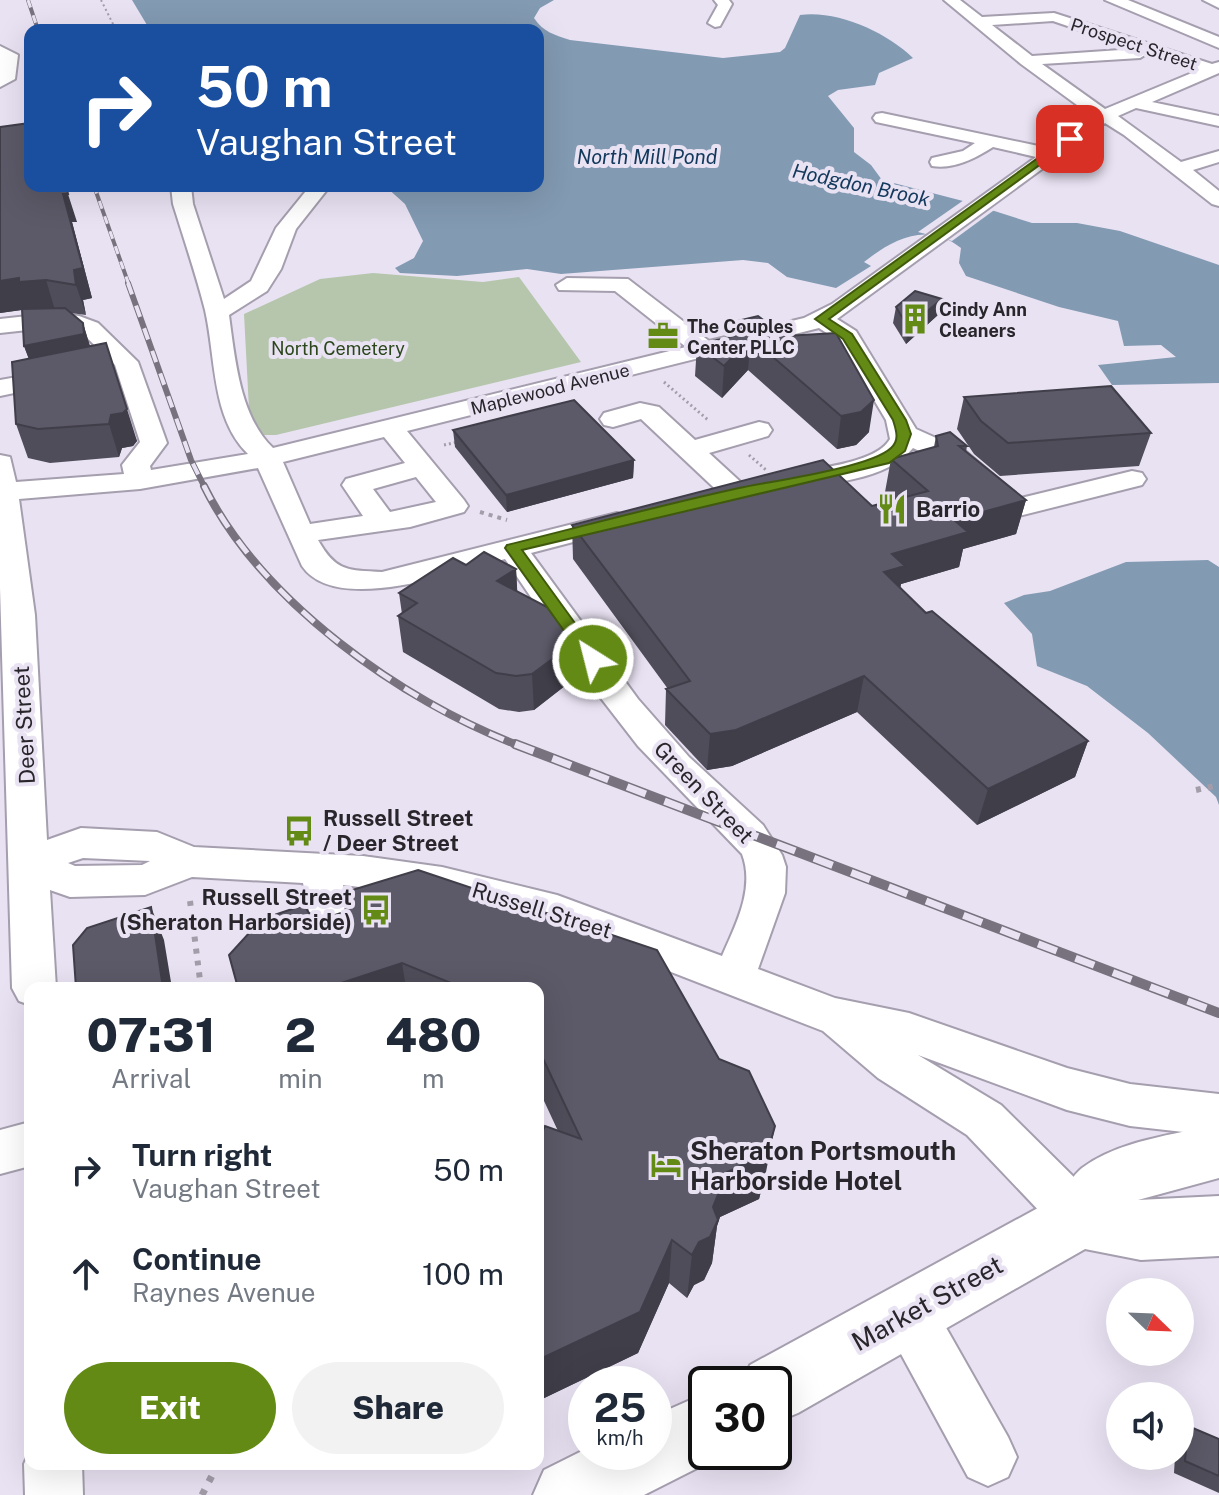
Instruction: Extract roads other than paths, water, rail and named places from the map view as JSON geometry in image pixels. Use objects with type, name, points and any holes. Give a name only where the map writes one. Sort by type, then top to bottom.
[{"type":"main road","points":[[1113,0],[1219,43]]},
{"type":"main road","points":[[1211,0],[1219,3]]},
{"type":"main road","name":"Market Street","points":[[792,1379],[1080,1218],[1101,1190],[1126,1174],[1219,1151]]},
{"type":"main road","points":[[1080,1218],[1141,1230],[1219,1226]]},
{"type":"main road","points":[[569,1495],[688,1436]]},
{"type":"street","points":[[715,23],[725,4],[721,0]]},
{"type":"street","points":[[951,0],[1026,61],[1102,117],[1130,131],[1219,200]]},
{"type":"street","name":"Prospect Street","points":[[977,22],[1054,17],[1217,72]]},
{"type":"street","points":[[0,82],[7,78],[10,55],[3,51]]},
{"type":"street","points":[[1026,61],[1155,51]]},
{"type":"street","name":"Maplewood Avenue","points":[[1,482],[140,481],[268,458],[706,351],[821,319],[840,309],[1102,117],[1217,72]]},
{"type":"street","points":[[1134,103],[1219,121]]},
{"type":"street","points":[[907,123],[926,110]]},
{"type":"street","points":[[882,118],[1049,154]]},
{"type":"street","points":[[939,162],[969,155],[990,141]]},
{"type":"street","points":[[1178,169],[1219,156]]},
{"type":"street","points":[[182,192],[217,313],[223,359],[244,435],[268,458],[317,566],[330,574],[363,582],[409,575],[510,534],[648,515]]},
{"type":"street","points":[[217,313],[259,286],[270,269],[286,228],[315,192]]},
{"type":"street","points":[[567,285],[620,284],[706,351]]},
{"type":"street","points":[[821,319],[848,336],[904,434],[955,457],[1015,508],[1132,479]]},
{"type":"street","points":[[0,326],[55,320],[79,323],[77,334]]},
{"type":"street","points":[[0,347],[77,334],[126,362],[154,443],[136,465],[140,481]]},
{"type":"street","points":[[0,388],[126,362]]},
{"type":"street","points":[[613,419],[640,411],[650,413],[736,493]]},
{"type":"street","points":[[300,534],[382,522],[454,506],[391,428]]},
{"type":"street","points":[[689,450],[759,430]]},
{"type":"street","points":[[706,500],[884,460],[900,448],[904,434]]},
{"type":"street","points":[[382,522],[356,485],[422,467]]},
{"type":"street","name":"Deer Street","points":[[1,482],[30,862],[34,982]]},
{"type":"street","name":"Green Street","points":[[510,534],[644,728],[680,772],[750,835],[758,848],[766,869],[767,888],[734,977]]},
{"type":"street","name":"Russell Street","points":[[30,862],[70,882],[190,881],[379,860],[442,882],[557,911],[833,1016]]},
{"type":"street","points":[[319,868],[338,948]]},
{"type":"street","points":[[833,1016],[909,1032],[1097,1098],[1149,1108],[1219,1115]]},
{"type":"street","points":[[833,1016],[894,1064],[984,1120],[1080,1218]]},
{"type":"street","points":[[0,1152],[24,1146]]},
{"type":"street","points":[[908,1313],[988,1457]]},
{"type":"street","points":[[53,1470],[54,1495]]},
{"type":"water","name":"North Mill Pond","points":[[132,0],[554,0],[540,8],[534,18],[539,24],[146,24]]},
{"type":"water","name":"North Mill Pond","points":[[800,15],[830,16],[875,32],[913,58],[879,73],[875,85],[838,90],[828,96],[854,128],[854,152],[871,165],[882,180],[1032,223],[1077,223],[1120,231],[1219,265],[1219,383],[1112,385],[1098,365],[1176,357],[1161,345],[1124,346],[1118,321],[1059,307],[966,276],[959,263],[961,248],[936,236],[923,234],[898,240],[864,262],[871,266],[836,288],[787,277],[768,263],[743,260],[561,274],[527,269],[457,276],[400,273],[395,268],[414,258],[423,241],[405,204],[392,192],[544,192],[544,29],[570,40],[723,58],[780,52],[785,48]]},
{"type":"water","points":[[1208,560],[1219,567],[1219,805],[1216,797],[1148,733],[1087,686],[1037,666],[1032,634],[1004,603],[1024,595],[1050,591],[1126,562]]},
{"type":"railway","points":[[28,0],[36,24]]},
{"type":"railway","points":[[96,192],[129,285]]},
{"type":"railway","points":[[128,283],[191,460],[204,486]]},
{"type":"railway","points":[[204,486],[229,528],[261,569],[298,607],[339,642],[428,703],[518,745]]},
{"type":"railway","points":[[518,745],[1219,1013]]},
{"type":"place","name":"Cindy Ann Cleaners","points":[[915,319]]},
{"type":"place","name":"The Couples Center PLLC","points":[[663,336]]},
{"type":"place","name":"Barrio","points":[[892,509]]},
{"type":"place","name":"Russell Street / Deer Street","points":[[299,831]]},
{"type":"place","name":"Russell Street (Sheraton Harborside)","points":[[376,910]]},
{"type":"place","name":"Sheraton Portsmouth Harborside Hotel","points":[[666,1165]]},
{"type":"water label","name":"Hodgdon Brook","points":[[861,185]]},
{"type":"park label","name":"North Cemetery","points":[[338,348]]}]
